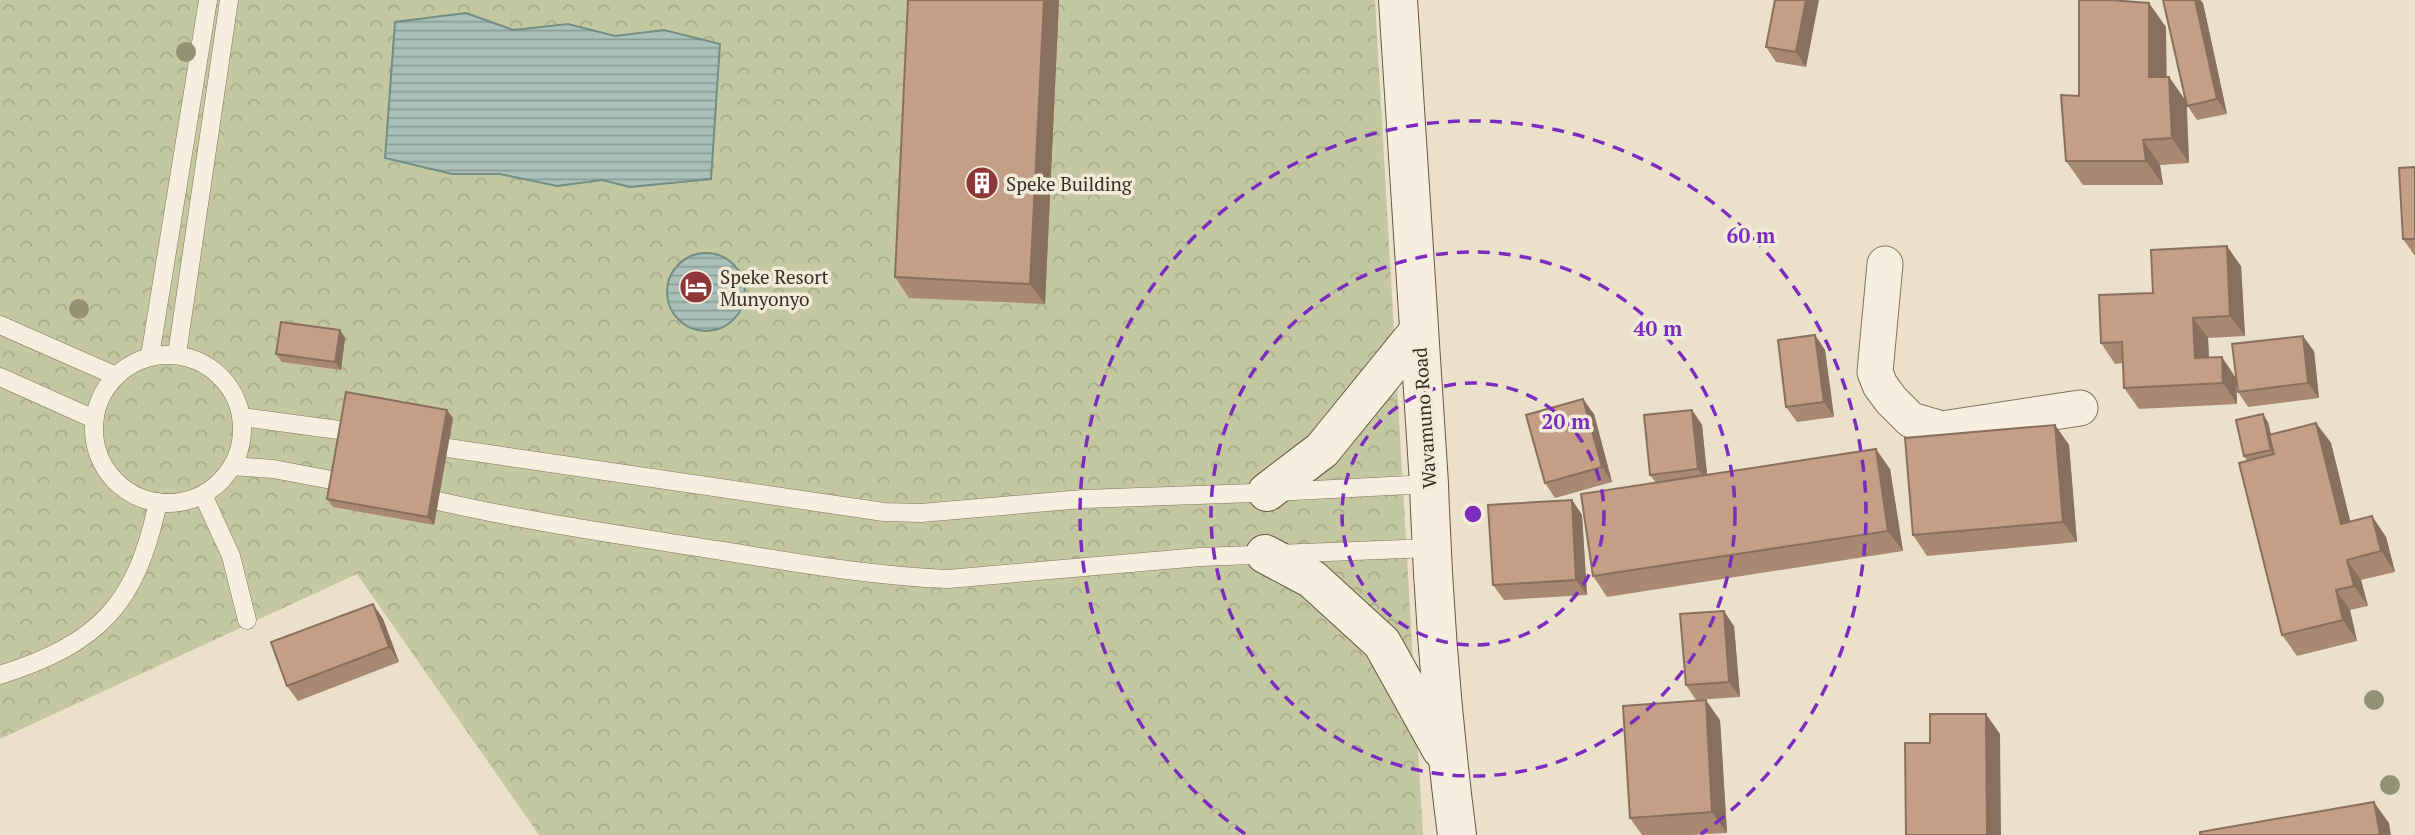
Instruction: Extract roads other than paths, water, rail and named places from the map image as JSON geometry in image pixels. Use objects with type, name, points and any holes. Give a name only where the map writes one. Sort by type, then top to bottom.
[{"type":"main road","name":"Wavamuno Road","points":[[1398,0],[1432,548],[1447,760],[1457,835]]},
{"type":"main road","points":[[1267,492],[1322,450],[1418,332]]},
{"type":"main road","points":[[1265,554],[1312,579],[1381,643],[1447,760]]},
{"type":"street","points":[[1885,264],[1875,372],[1880,385],[1891,400],[1911,420],[1942,429],[2080,408]]},
{"type":"lane","points":[[150,356],[208,0]]},
{"type":"lane","points":[[177,354],[229,0]]},
{"type":"lane","points":[[0,325],[116,376]]},
{"type":"lane","points":[[177,354],[205,364],[230,386],[242,417],[241,442],[232,466],[219,482],[202,495],[181,502],[158,502],[130,493],[119,484],[101,461],[93,434],[94,419],[103,391],[134,362],[150,356],[177,354]]},
{"type":"lane","points":[[0,377],[94,419]]},
{"type":"lane","points":[[242,417],[346,431]]},
{"type":"lane","points":[[448,448],[884,512],[921,513],[1083,499],[1429,484]]},
{"type":"lane","points":[[232,466],[273,469],[337,481]]},
{"type":"lane","points":[[202,495],[231,556],[247,620]]},
{"type":"lane","points":[[438,501],[598,531],[812,565],[917,578],[948,579],[1265,554],[1432,548]]},
{"type":"lane","points":[[0,675],[40,662],[76,643],[105,621],[124,596],[146,550],[158,502]]},
{"type":"water","points":[[466,13],[513,30],[568,24],[615,36],[664,30],[720,44],[711,179],[630,187],[602,180],[557,186],[500,174],[452,174],[385,158],[395,22]]},
{"type":"water","points":[[706,253],[721,256],[734,264],[742,277],[745,292],[742,307],[734,320],[721,328],[706,331],[691,328],[678,320],[670,307],[667,292],[670,277],[678,264],[691,256]]},
{"type":"place","name":"Speke Building","points":[[982,183]]},
{"type":"place","name":"Speke Resort Munyonyo","points":[[696,287]]}]
